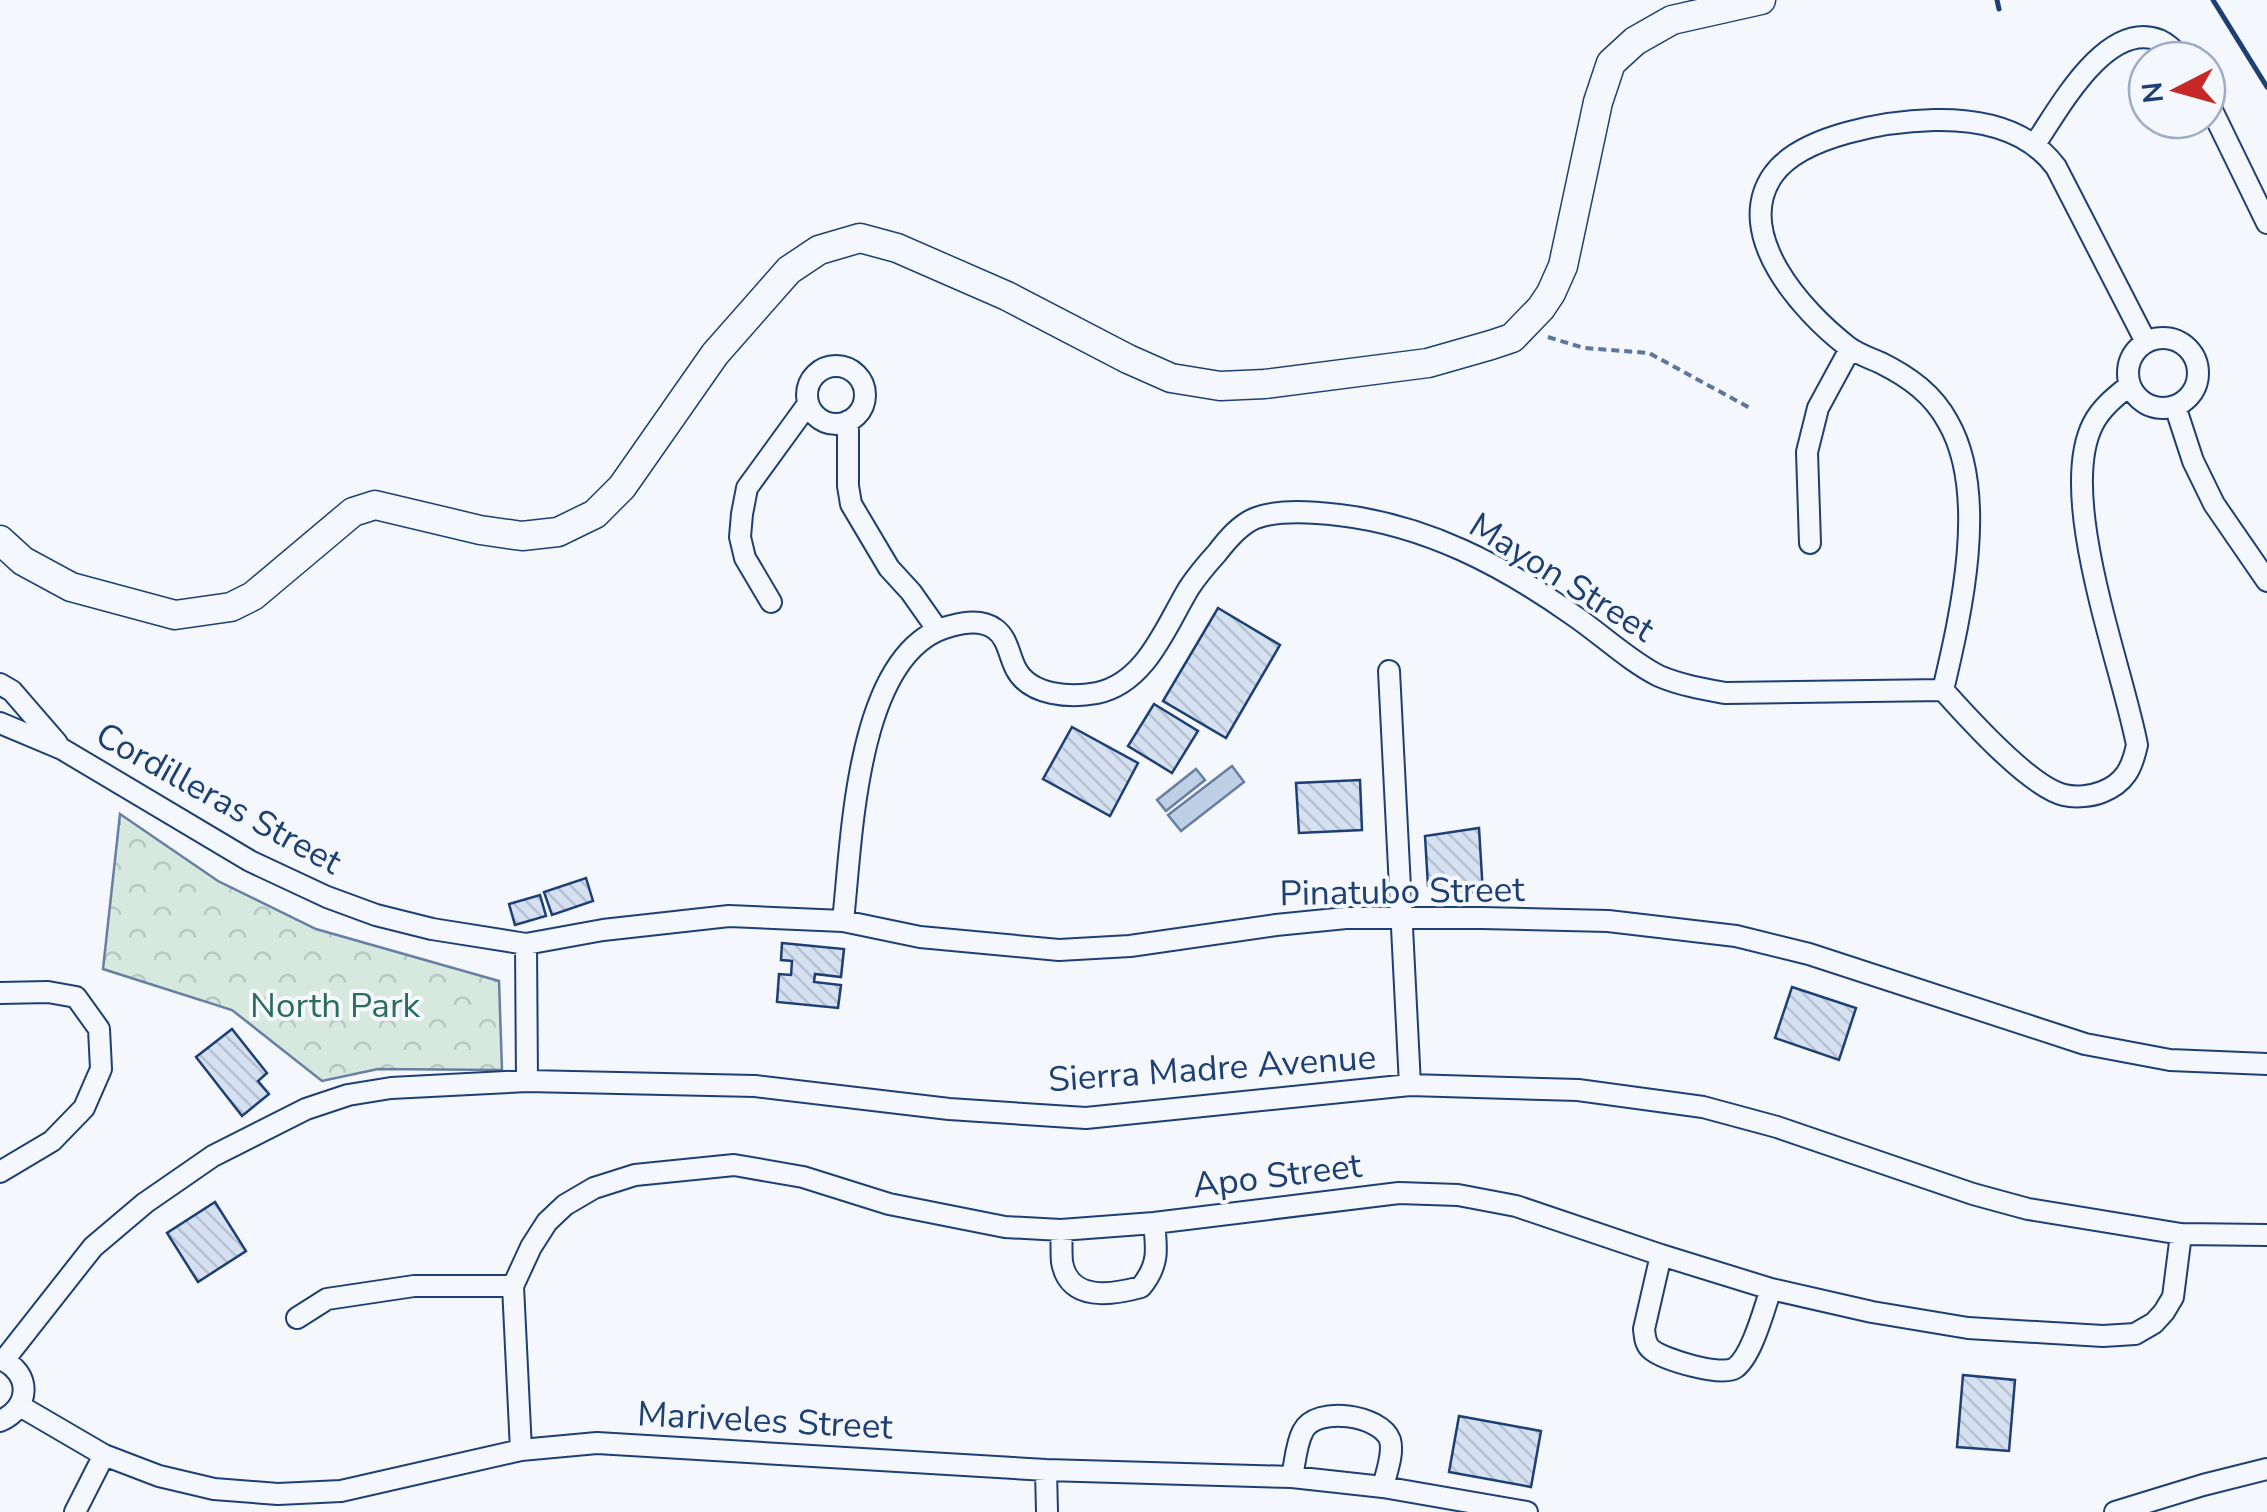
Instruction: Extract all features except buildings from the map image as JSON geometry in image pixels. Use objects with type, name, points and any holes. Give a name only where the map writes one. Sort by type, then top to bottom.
[{"type":"street","points":[[0,540],[23,561],[70,587],[175,615],[231,607],[254,596],[352,512],[374,505],[480,530],[522,536],[558,532],[595,514],[622,487],[715,354],[789,270],[819,250],[860,238],[897,248],[1008,296],[1171,378],[1220,386],[1265,384],[1428,364],[1512,338],[1551,293],[1563,266],[1598,102],[1612,63],[1635,41],[1672,20],[1761,0]]},
{"type":"street","points":[[2134,40],[2159,40]]},
{"type":"street","points":[[2035,144],[2089,68],[2114,46],[2127,42]]},
{"type":"street","points":[[2130,386],[2094,421],[2088,437],[2083,487],[2084,518],[2099,596],[2137,746],[2132,767],[2113,788],[2095,795],[2067,796],[2045,788],[2029,776],[1943,690],[1959,619],[1968,533],[1969,500],[1960,446],[1931,398],[1907,376],[1850,349],[1793,293],[1762,234],[1759,206],[1768,182],[1779,166],[1805,149],[1843,134],[1906,120],[1952,120],[2015,132],[2035,144],[2056,167],[2146,342]]},
{"type":"street","points":[[2226,140],[2267,224]]},
{"type":"street","points":[[2168,338],[2179,342],[2194,358],[2198,370],[2192,391],[2175,406],[2154,407],[2135,395],[2130,386],[2132,356],[2146,342],[2168,338]]},
{"type":"street","points":[[1810,543],[1807,452],[1818,408],[1850,349]]},
{"type":"street","points":[[832,366],[852,370],[864,386],[862,407],[839,424],[813,413],[808,404],[808,384],[814,375],[832,366]]},
{"type":"street","points":[[771,602],[744,558],[740,537],[742,514],[747,488],[808,404]]},
{"type":"street","points":[[2175,406],[2193,462],[2214,504],[2267,580]]},
{"type":"street","points":[[842,922],[867,733],[885,686],[904,658],[937,630],[889,568],[851,504],[848,421]]},
{"type":"street","name":"Mayon Street","points":[[937,630],[956,624],[983,624],[996,630],[1022,680],[1031,686],[1079,696],[1102,692],[1125,681],[1146,661],[1191,585],[1229,537],[1254,519],[1275,514],[1325,514],[1363,518],[1451,544],[1531,587],[1658,675],[1691,687],[1725,693],[1943,690]]},
{"type":"street","points":[[1389,671],[1410,1085]]},
{"type":"street","points":[[0,684],[12,691],[62,749]]},
{"type":"street","name":"Cordilleras Street","points":[[0,723],[62,749],[250,861],[327,896],[376,915],[432,929],[526,944]]},
{"type":"street","name":"Pinatubo Street","points":[[526,944],[603,930],[729,916],[842,922],[920,937],[1059,950],[1130,946],[1346,918],[1608,921],[1736,936],[1810,954],[2085,1044],[2170,1060],[2267,1064]]},
{"type":"street","points":[[526,944],[527,1082]]},
{"type":"street","points":[[0,993],[48,992],[76,998],[99,1029],[101,1068],[84,1108],[52,1140],[0,1172]]},
{"type":"street","name":"Sierra Madre Avenue","points":[[2,1360],[93,1247],[144,1203],[213,1156],[306,1109],[348,1095],[391,1088],[527,1082],[756,1086],[949,1110],[1086,1118],[1410,1085],[1578,1090],[1703,1108],[1777,1127],[2028,1209],[2181,1234],[2267,1235]]},
{"type":"street","name":"Apo Street","points":[[521,1450],[513,1286],[547,1222],[594,1188],[635,1175],[734,1166],[803,1177],[890,1204],[1005,1227],[1061,1230],[1154,1223],[1399,1193],[1458,1196],[1516,1206],[1770,1289],[1872,1312],[1968,1328],[2102,1336],[2135,1334],[2164,1312],[2173,1297],[2181,1234]]},
{"type":"street","points":[[1061,1230],[1062,1265],[1071,1281],[1101,1295],[1141,1287],[1154,1271],[1154,1223]]},
{"type":"street","points":[[1660,1256],[1645,1340],[1650,1349],[1670,1359],[1732,1371],[1756,1332],[1770,1289]]},
{"type":"street","points":[[297,1318],[328,1299],[414,1286],[513,1286]]},
{"type":"street","points":[[0,1421],[14,1413],[23,1396],[17,1370],[2,1360]]},
{"type":"street","name":"Mariveles Street","points":[[20,1406],[104,1455],[159,1476],[214,1489],[278,1494],[341,1491],[521,1450],[597,1443],[1046,1470],[1292,1477],[1383,1486],[1527,1512]]},
{"type":"street","points":[[1292,1477],[1303,1431],[1319,1417],[1339,1416],[1376,1423],[1390,1438],[1383,1486]]},
{"type":"street","points":[[75,1512],[104,1455]]},
{"type":"street","points":[[2115,1512],[2149,1506],[2267,1469]]},
{"type":"street","points":[[1046,1470],[1047,1512]]},
{"type":"path","points":[[1527,324],[1551,339],[1584,348],[1649,353],[1750,408]]},
{"type":"green space","name":"North Park","points":[[120,814],[218,881],[316,929],[499,981],[502,1070],[378,1069],[322,1081],[232,1010],[103,969]]},
{"type":"water","points":[[1232,766],[1244,782],[1181,831],[1168,815]]},
{"type":"water","points":[[1196,769],[1205,780],[1166,811],[1157,800]]},
{"type":"wall","points":[[1997,0],[1999,9]]},
{"type":"wall","points":[[2213,0],[2267,87]]}]
